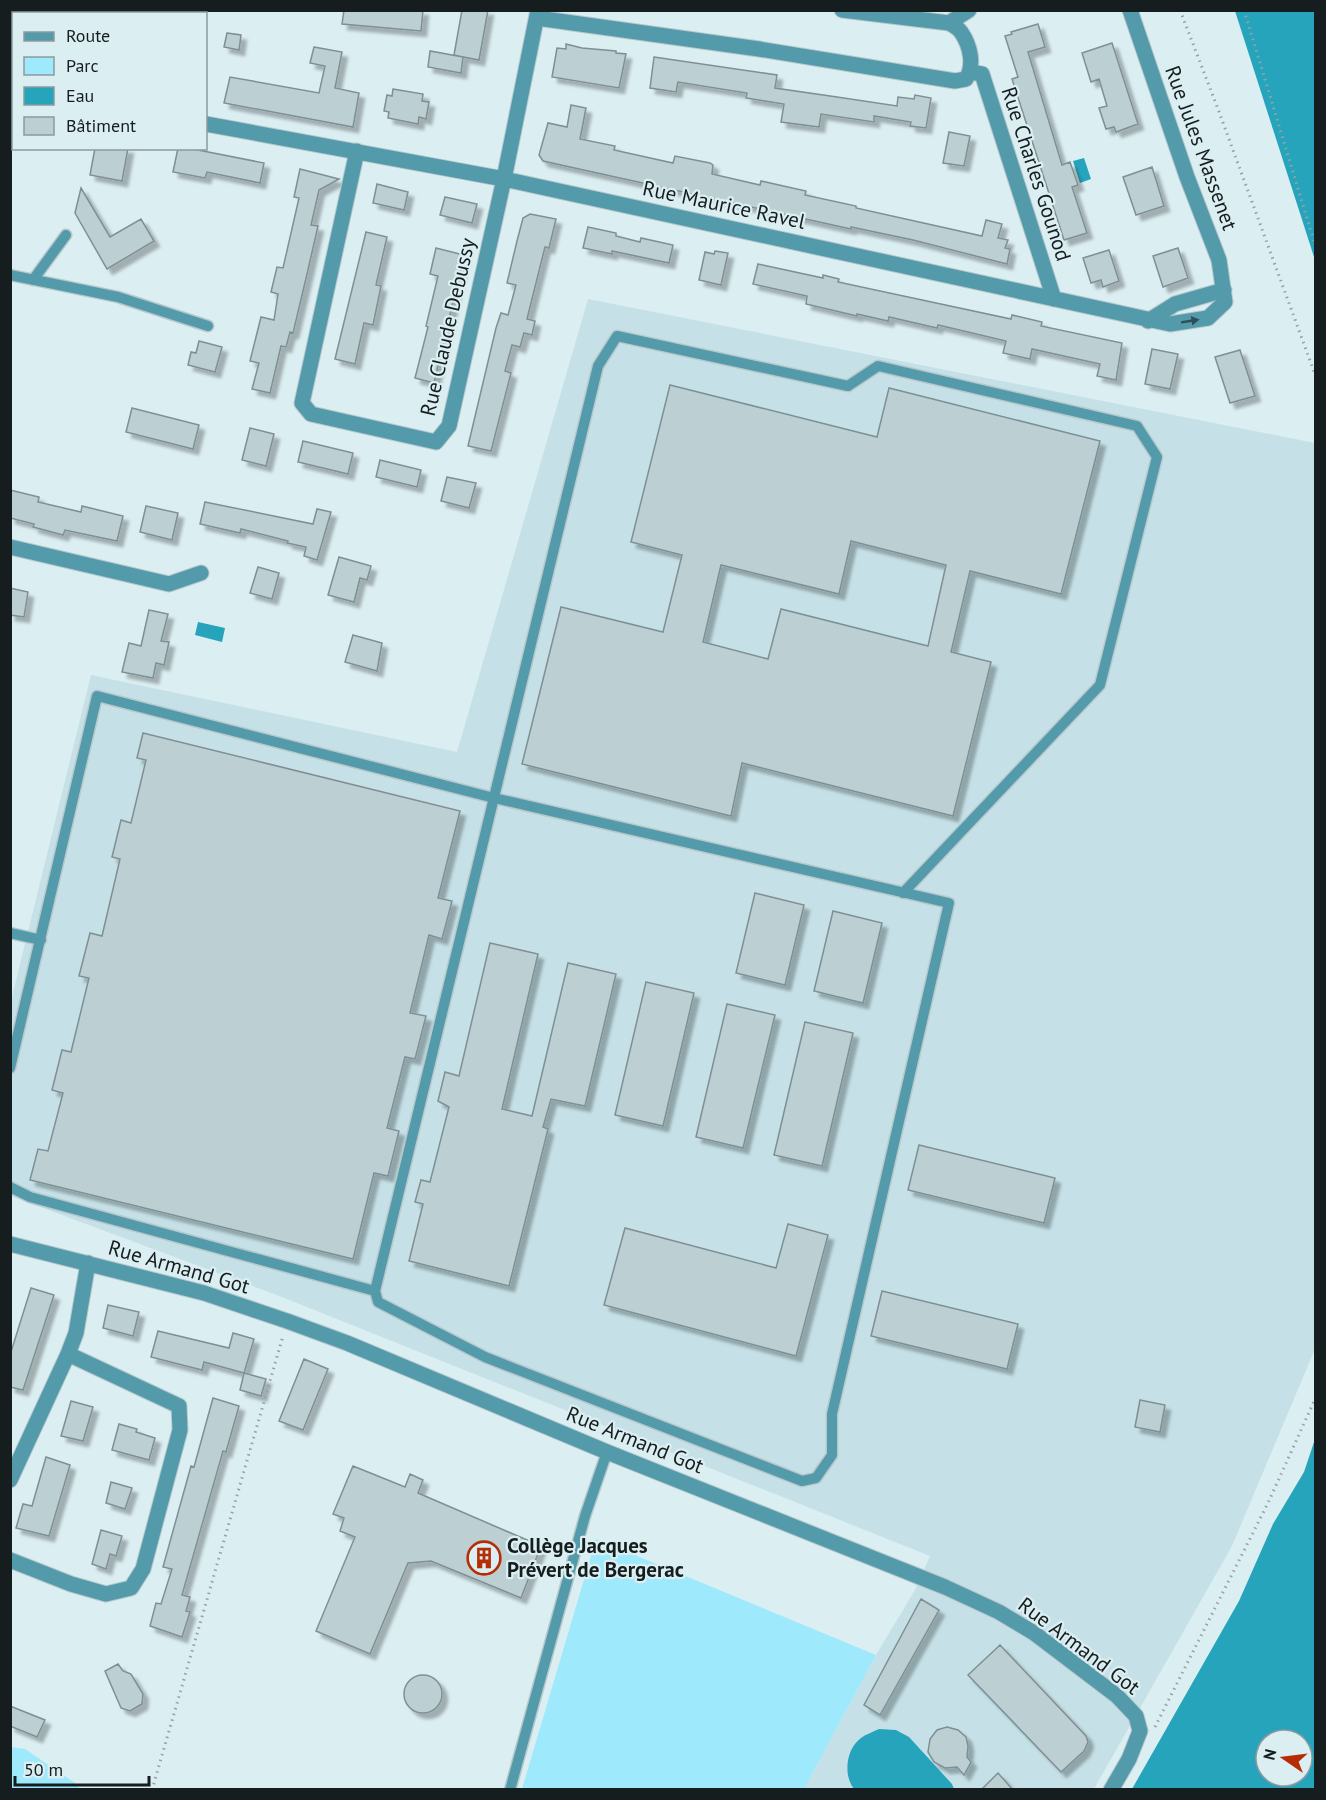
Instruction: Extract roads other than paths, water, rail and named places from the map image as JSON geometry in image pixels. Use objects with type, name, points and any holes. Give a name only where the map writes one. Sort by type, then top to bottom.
[{"type":"street","points":[[504,179],[538,14],[956,81],[966,79],[971,72],[972,59],[960,32],[949,22],[842,10]]},
{"type":"street","points":[[949,22],[969,10]]},
{"type":"street","name":"Rue Jules Massenet","points":[[1131,10],[1187,177],[1219,260],[1225,296]]},
{"type":"street","name":"Rue Charles Gounod","points":[[971,72],[982,74],[1054,299]]},
{"type":"street","name":"Rue Maurice Ravel","points":[[207,124],[504,179],[1148,321],[1170,324],[1208,318],[1225,296]]},
{"type":"street","name":"Rue Claude Debussy","points":[[357,151],[302,403],[311,414],[436,441],[449,426],[504,179]]},
{"type":"street","points":[[1148,321],[1175,304],[1225,296]]},
{"type":"street","points":[[10,547],[169,584],[201,573]]},
{"type":"street","name":"Rue Armand Got","points":[[10,1244],[204,1293],[347,1343],[607,1452],[945,1587],[999,1612],[1034,1633],[1117,1696],[1136,1716],[1140,1731],[1129,1759],[1111,1790]]},
{"type":"street","points":[[10,1480],[76,1333],[88,1263]]},
{"type":"street","points":[[10,1560],[71,1584],[106,1594],[131,1588],[143,1569],[180,1430],[179,1406],[68,1354]]},
{"type":"lane","points":[[33,280],[66,235]]},
{"type":"lane","points":[[10,275],[118,297],[208,326]]},
{"type":"lane","points":[[10,1068],[97,696],[494,798],[903,893],[949,903],[832,1414],[832,1455],[816,1478],[802,1481],[485,1357],[378,1302],[375,1291],[494,798],[598,366],[617,336],[848,386],[878,366],[1137,426],[1156,457],[1100,685],[903,893]]},
{"type":"lane","points":[[10,933],[41,940]]},
{"type":"lane","points":[[10,1187],[30,1197],[375,1291]]},
{"type":"lane","points":[[510,1790],[585,1516],[607,1452]]},
{"type":"water","points":[[1235,11],[1315,11],[1315,260]]},
{"type":"water","points":[[1084,158],[1091,179],[1080,183],[1073,161]]},
{"type":"water","points":[[198,622],[225,628],[222,642],[195,635]]},
{"type":"water","points":[[1315,1439],[1315,1789],[1132,1789],[1239,1601],[1273,1524],[1304,1472]]},
{"type":"water","points":[[879,1729],[896,1730],[909,1737],[954,1789],[854,1789],[848,1777],[849,1755],[861,1738]]},
{"type":"place","name":"Collège Jacques Prévert de Bergerac","points":[[484,1558]]}]
